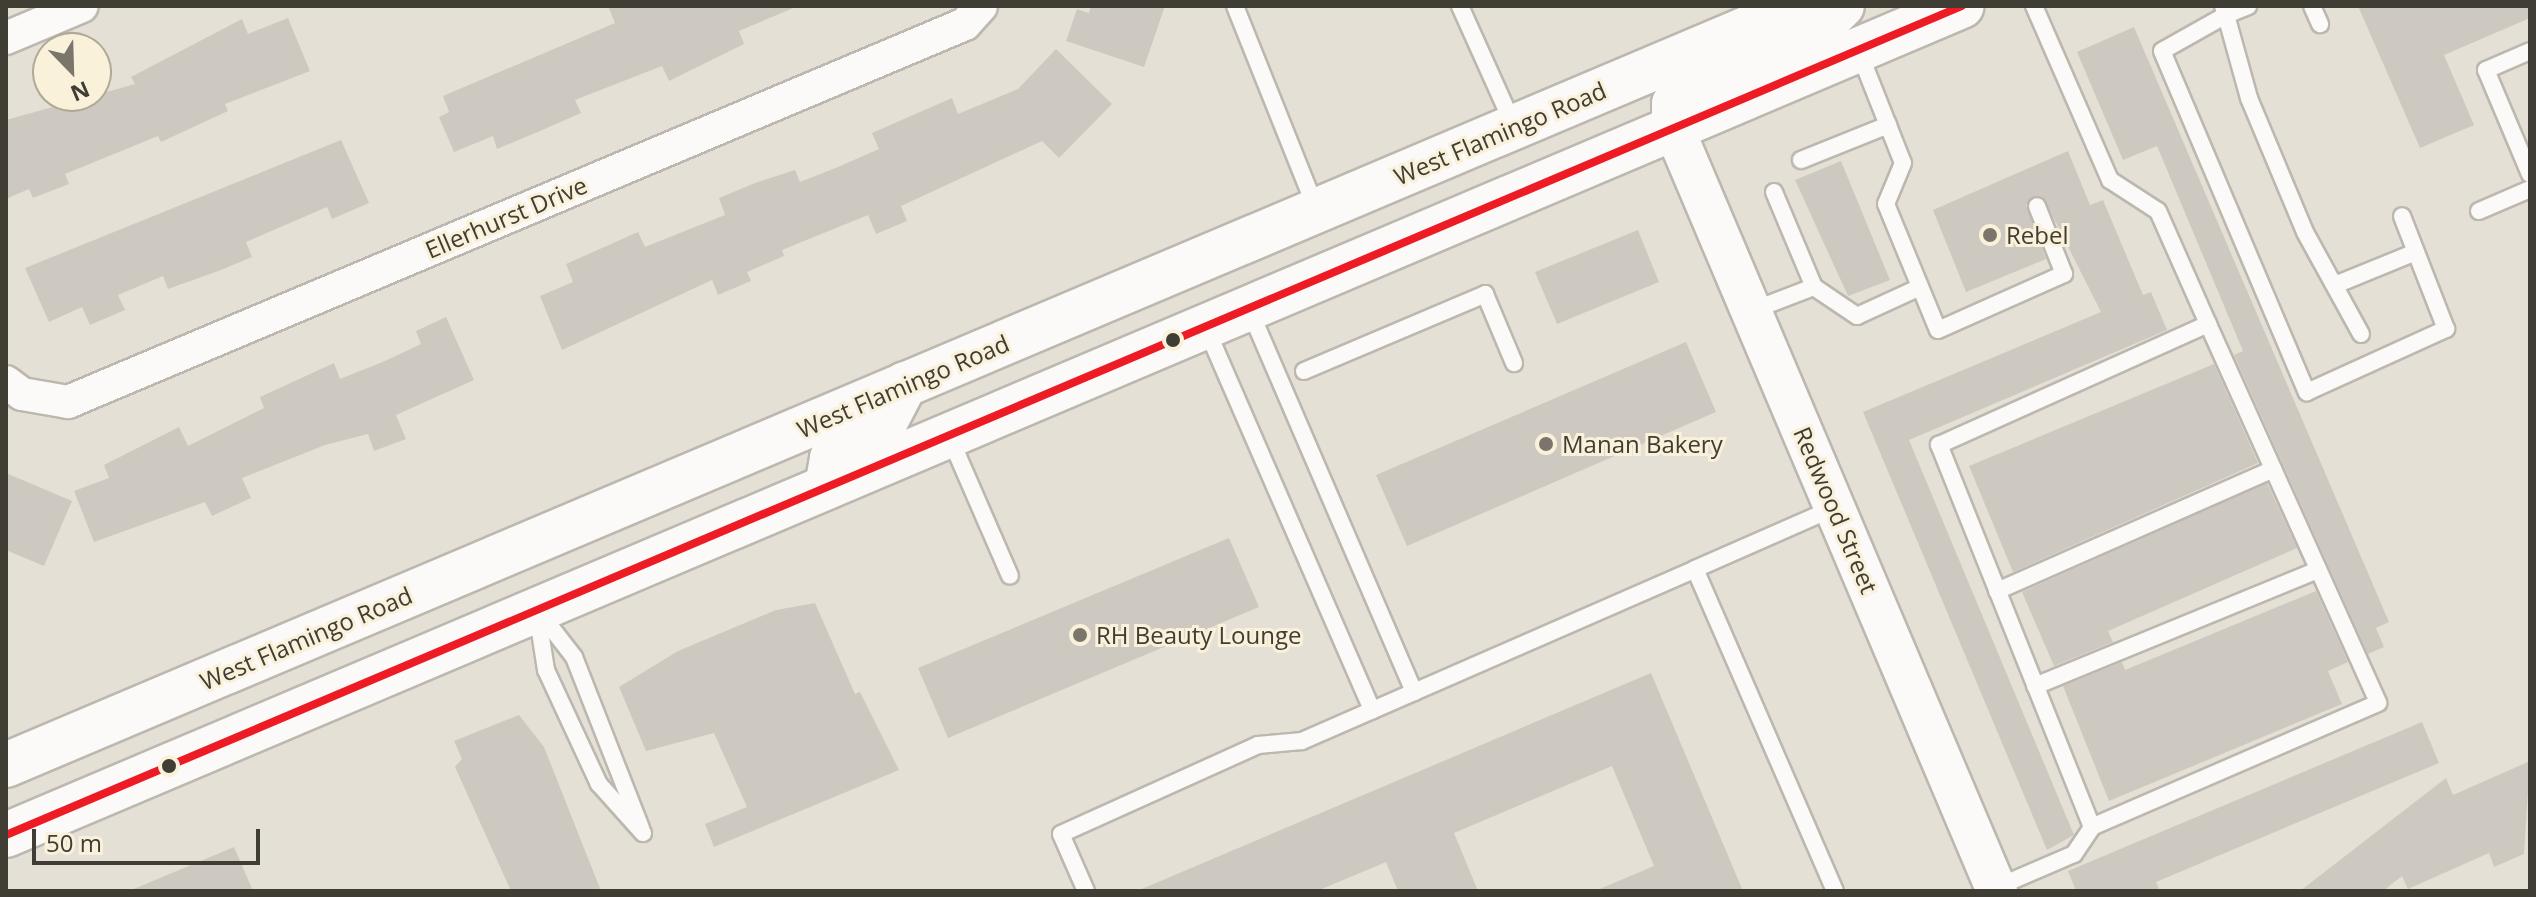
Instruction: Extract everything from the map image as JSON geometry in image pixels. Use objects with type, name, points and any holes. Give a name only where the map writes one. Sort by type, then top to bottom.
[{"type":"main road","name":"West Flamingo Road","points":[[6,765],[1800,6]]},
{"type":"main road","points":[[1674,129],[1674,104],[1693,82],[1821,26],[1842,6]]},
{"type":"main road","points":[[6,835],[1962,6]]},
{"type":"main road","points":[[1516,195],[1568,141],[1617,115],[1631,92],[1628,79]]},
{"type":"main road","points":[[1382,183],[1444,225]]},
{"type":"main road","points":[[827,487],[832,458],[881,430],[905,384]]},
{"type":"main road","points":[[537,609],[625,540],[765,480],[779,467],[778,440]]},
{"type":"street","points":[[6,38],[82,6]]},
{"type":"street","name":"Ellerhurst Drive","points":[[14,388],[68,402],[965,24],[981,6]]},
{"type":"street","name":"Redwood Street","points":[[1674,129],[1994,890]]},
{"type":"lane","points":[[1235,6],[1317,211]]},
{"type":"lane","points":[[1460,6],[1515,128]]},
{"type":"lane","points":[[1994,890],[2074,854],[2092,827],[2378,703],[2158,211],[2110,180],[2034,6]]},
{"type":"lane","points":[[2248,6],[2225,11],[2162,51],[2307,392],[2446,329],[2402,216]]},
{"type":"lane","points":[[2312,6],[2320,24]]},
{"type":"lane","points":[[2225,11],[2249,98],[2335,285],[2361,334]]},
{"type":"lane","points":[[1858,50],[1903,163],[1886,204],[1938,330],[2064,274],[2037,206]]},
{"type":"lane","points":[[2530,51],[2486,70],[2530,174]]},
{"type":"lane","points":[[1801,160],[1888,125]]},
{"type":"lane","points":[[2479,211],[2530,189]]},
{"type":"lane","points":[[1774,192],[1814,287],[1857,316],[1920,287]]},
{"type":"lane","points":[[2335,285],[2416,252]]},
{"type":"lane","points":[[1751,311],[1814,287]]},
{"type":"lane","points":[[1304,371],[1485,294],[1514,363]]},
{"type":"lane","points":[[1248,308],[1414,692]]},
{"type":"lane","points":[[2092,827],[1939,445],[2208,324]]},
{"type":"lane","points":[[1205,327],[1372,710]]},
{"type":"lane","points":[[949,436],[1010,576]]},
{"type":"lane","points":[[1997,591],[2273,469]]},
{"type":"lane","points":[[1086,891],[1061,834],[1258,745],[1302,741],[1835,507]]},
{"type":"lane","points":[[1695,569],[1835,891]]},
{"type":"lane","points":[[2035,686],[2318,570]]},
{"type":"lane","points":[[537,609],[574,657],[643,833],[599,784],[546,670],[537,609]]},
{"type":"building","points":[[608,6],[798,6],[739,31],[744,44],[669,81],[662,66],[575,100],[581,113],[497,149],[493,136],[454,152],[439,117],[449,112],[443,96],[615,23]]},
{"type":"building","points":[[1091,6],[1165,6],[1144,67],[1066,41],[1077,9],[1089,13]]},
{"type":"building","points":[[2358,6],[2530,6],[2530,18],[2444,55],[2474,125],[2420,148]]},
{"type":"building","points":[[288,18],[310,71],[225,104],[228,111],[161,142],[158,136],[65,174],[69,184],[33,198],[29,189],[6,199],[6,120],[35,112],[112,112],[112,90],[135,84],[131,77],[242,19],[248,34]]},
{"type":"building","points":[[2134,27],[2389,622],[2376,628],[2384,647],[2368,654],[2234,355],[2243,351],[2157,146],[2123,160],[2077,52]]},
{"type":"building","points":[[1056,49],[1112,104],[1059,158],[1042,141],[901,206],[907,221],[876,234],[868,215],[782,250],[784,256],[747,272],[751,281],[718,295],[712,280],[562,350],[540,296],[573,282],[566,264],[638,232],[645,247],[725,215],[719,198],[755,183],[795,170],[800,182],[838,167],[879,149],[872,133],[952,98],[958,114],[1018,89]]},
{"type":"building","points":[[341,140],[369,203],[332,219],[327,207],[246,242],[252,257],[221,270],[168,289],[163,276],[118,295],[125,310],[90,325],[82,307],[49,322],[25,268]]},
{"type":"building","points":[[2068,151],[2090,205],[2103,200],[2143,295],[2151,292],[2167,330],[1909,440],[2074,835],[2047,850],[1863,412],[2101,312],[2043,197],[2026,205],[2046,259],[1966,292],[1933,210]]},
{"type":"building","points":[[1841,161],[1890,280],[1848,296],[1795,180]]},
{"type":"building","points":[[1638,230],[1659,282],[1557,324],[1535,272]]},
{"type":"building","points":[[446,317],[474,380],[396,415],[406,439],[374,451],[368,434],[325,445],[242,478],[251,498],[212,516],[205,502],[94,542],[74,491],[109,478],[104,465],[179,427],[188,446],[264,408],[260,397],[334,363],[340,379],[385,361],[421,344],[416,331]]},
{"type":"building","name":"Manan Bakery","points":[[1686,342],[1716,412],[1407,546],[1376,475]]},
{"type":"building","points":[[2214,364],[2258,463],[2013,572],[1969,466]]},
{"type":"building","points":[[6,473],[72,501],[44,566],[6,550]]},
{"type":"building","points":[[2267,483],[2297,548],[2108,631],[2113,642],[2054,666],[2022,592]]},
{"type":"building","points":[[1229,538],[1259,607],[948,738],[918,668]]},
{"type":"building","points":[[2316,591],[2348,662],[2328,671],[2342,704],[2109,801],[2063,686],[2122,662],[2125,670]]},
{"type":"building","points":[[815,603],[855,694],[860,692],[899,770],[714,847],[705,824],[747,807],[714,733],[646,751],[619,687],[678,651],[776,610]]},
{"type":"building","points":[[1651,673],[1743,891],[1595,891],[1654,866],[1612,766],[1454,833],[1478,891],[1398,891],[1386,862],[1317,891],[1137,891]]},
{"type":"building","points":[[519,715],[544,747],[601,891],[511,891],[455,767],[462,759],[454,741]]},
{"type":"building","points":[[2422,722],[2439,763],[2156,882],[2160,891],[2076,891],[2068,871]]},
{"type":"building","points":[[2530,761],[2524,854],[2494,867],[2489,853],[2408,889],[2402,876],[2383,891],[2300,891],[2446,778],[2453,795]]},
{"type":"building","points":[[234,847],[253,891],[129,891]]},
{"type":"transit line","points":[[6,835],[1962,6]]},
{"type":"place","name":"Rebel","points":[[1990,235]]},
{"type":"place","name":"Manan Bakery","points":[[1546,444]]},
{"type":"place","name":"RH Beauty Lounge","points":[[1080,635]]}]
